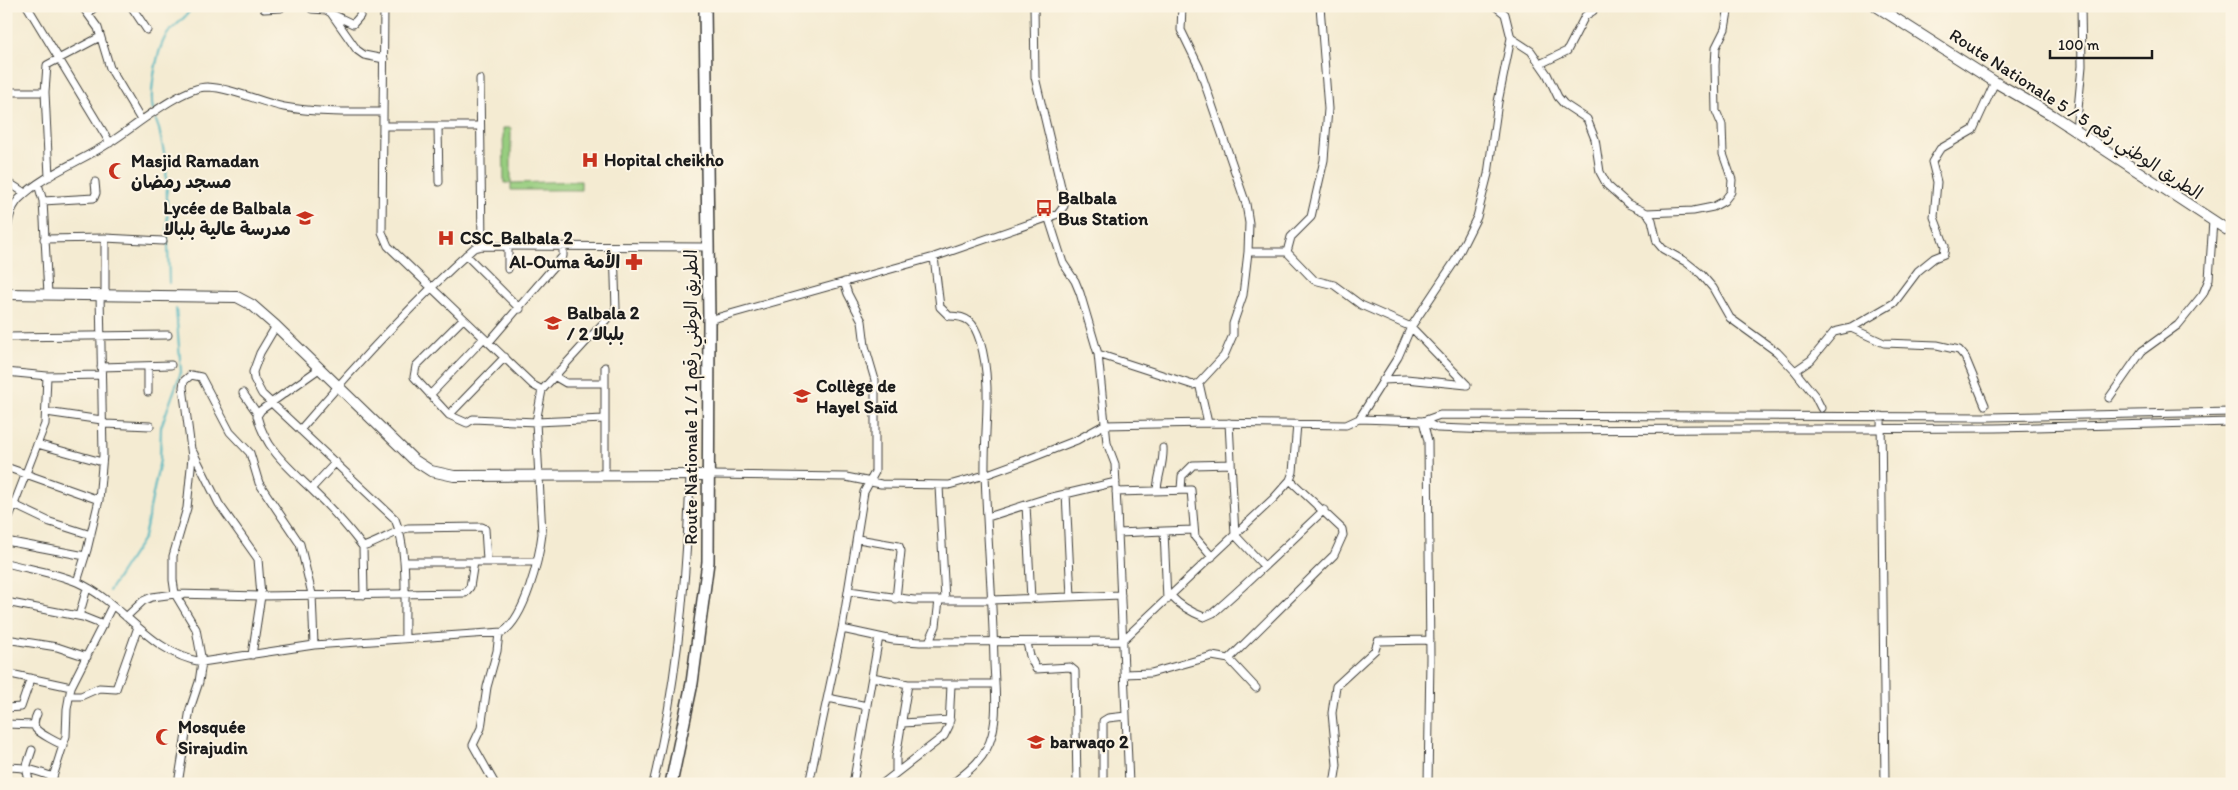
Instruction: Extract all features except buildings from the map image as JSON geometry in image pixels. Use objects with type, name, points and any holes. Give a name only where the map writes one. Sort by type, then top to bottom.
[{"type":"main road","name":"Route Nationale 1 / الطريق الوطني رقم 1","points":[[671,784],[692,683],[708,562],[709,247],[705,6]]},
{"type":"main road","name":"Route Nationale 5 / الطريق الوطني رقم 5","points":[[1876,6],[2076,131],[2232,233]]},
{"type":"main road","points":[[6,294],[237,296],[252,305],[276,326],[414,460],[431,471],[454,476],[709,475]]},
{"type":"street","points":[[27,6],[58,61],[110,143]]},
{"type":"street","points":[[82,6],[88,13],[100,36],[110,68],[141,120]]},
{"type":"street","points":[[88,13],[96,6]]},
{"type":"street","points":[[131,6],[147,30]]},
{"type":"street","points":[[264,6],[264,10],[281,8],[282,6]]},
{"type":"street","points":[[312,6],[312,9],[326,10],[353,24]]},
{"type":"street","points":[[350,40],[350,25],[360,16],[361,6]]},
{"type":"street","points":[[384,6],[382,232],[388,246],[430,288],[533,385],[542,390]]},
{"type":"street","points":[[709,320],[934,257],[1058,214],[1064,206],[1063,195],[1035,77],[1034,6]]},
{"type":"street","points":[[1098,354],[1193,385],[1199,383],[1224,356],[1230,345],[1233,335],[1233,324],[1243,294],[1250,222],[1246,204],[1199,67],[1181,30],[1182,6]]},
{"type":"street","points":[[1287,252],[1291,237],[1311,217],[1324,160],[1328,109],[1320,6]]},
{"type":"street","points":[[1359,419],[1398,357],[1410,327],[1455,261],[1477,217],[1488,174],[1498,102],[1511,38],[1505,14],[1495,6]]},
{"type":"street","points":[[1540,64],[1567,51],[1585,16],[1593,12],[1594,6]]},
{"type":"street","points":[[1511,38],[1531,51],[1564,104],[1587,119],[1592,127],[1600,172],[1607,185],[1628,204],[1647,213],[1693,211],[1713,207],[1724,201],[1731,192],[1732,180],[1723,154],[1722,125],[1716,111],[1715,66],[1716,47],[1725,29],[1729,6]]},
{"type":"street","points":[[2076,131],[2082,66],[2081,6]]},
{"type":"street","points":[[331,13],[350,40],[364,55],[384,59]]},
{"type":"street","points":[[49,177],[45,92],[47,64],[58,61],[100,36]]},
{"type":"street","points":[[6,75],[6,105]]},
{"type":"street","points":[[480,79],[482,246]]},
{"type":"street","points":[[1795,371],[1810,360],[1834,332],[1851,328],[1894,303],[1918,271],[1934,258],[1944,254],[1945,246],[1934,217],[1937,182],[1932,162],[1940,149],[1973,130],[1995,82]]},
{"type":"street","points":[[6,238],[11,210],[38,184],[110,143],[141,120],[194,89],[207,87],[310,111],[382,112]]},
{"type":"street","points":[[6,92],[45,92]]},
{"type":"street","points":[[383,126],[480,126]]},
{"type":"street","points":[[6,127],[7,181],[26,194]]},
{"type":"street","points":[[438,127],[439,182]]},
{"type":"street","points":[[43,201],[94,198],[96,194],[95,182]]},
{"type":"street","points":[[38,184],[43,201],[48,294]]},
{"type":"street","points":[[1647,213],[1652,220],[1657,242],[1662,249],[1686,262],[1701,274],[1713,288],[1730,318],[1756,335],[1795,371],[1815,396],[1820,408]]},
{"type":"street","points":[[1049,218],[1063,263],[1075,280],[1080,293],[1098,354],[1104,425],[1107,443],[1114,464],[1129,784]]},
{"type":"street","points":[[2109,398],[2142,350],[2178,325],[2203,294],[2210,278],[2213,221]]},
{"type":"street","points":[[44,239],[105,238],[163,241]]},
{"type":"street","points":[[77,582],[99,500],[102,462],[100,337],[105,238]]},
{"type":"street","points":[[300,430],[338,386],[430,288],[474,248],[482,246],[709,247]]},
{"type":"street","points":[[508,246],[508,269]]},
{"type":"street","points":[[430,395],[520,309],[563,256],[563,247]]},
{"type":"street","points":[[6,563],[77,582],[112,606],[174,655],[202,662],[314,644],[406,637],[499,633],[512,624],[537,562],[542,534],[536,422],[542,390],[616,309],[614,248]]},
{"type":"street","points":[[1248,252],[1287,252],[1314,280],[1334,285],[1361,306],[1410,327],[1467,385],[1406,379],[1383,380]]},
{"type":"street","points":[[466,255],[520,309]]},
{"type":"street","points":[[934,257],[940,307],[949,316],[961,316],[970,322],[979,339],[985,363],[988,394],[984,440],[994,643],[994,723],[989,743],[972,769],[952,784]]},
{"type":"street","points":[[809,784],[842,629],[858,539],[864,492],[875,472],[874,376],[865,346],[862,321],[844,282]]},
{"type":"street","points":[[463,320],[416,366],[414,377],[449,414],[467,423],[473,419],[536,422],[604,419]]},
{"type":"street","points":[[276,326],[260,352],[253,372],[257,385],[270,403],[336,462],[395,519],[400,530],[404,562],[403,595],[406,637]]},
{"type":"street","points":[[1851,328],[1884,343],[1937,345],[1959,350],[1965,357],[1985,405]]},
{"type":"street","points":[[6,337],[168,335]]},
{"type":"street","points":[[449,414],[505,358]]},
{"type":"street","points":[[148,366],[148,392]]},
{"type":"street","points":[[101,367],[171,366]]},
{"type":"street","points":[[605,367],[603,383],[605,476]]},
{"type":"street","points":[[257,413],[319,369]]},
{"type":"street","points":[[6,372],[47,376],[101,375]]},
{"type":"street","points":[[178,784],[190,709],[199,682],[202,662],[196,629],[175,594],[173,556],[190,489],[191,450],[183,387],[187,377],[196,374],[209,390],[215,406],[230,432],[250,453],[259,483],[294,532],[300,544],[312,594],[314,644]]},
{"type":"street","points":[[6,525],[10,502],[25,474],[45,424],[47,376]]},
{"type":"street","points":[[554,376],[566,383],[603,383]]},
{"type":"street","points":[[1199,383],[1208,423]]},
{"type":"street","points":[[243,393],[257,413],[261,433],[277,457],[311,489],[363,547],[364,595]]},
{"type":"street","points":[[46,412],[102,420],[105,424],[150,426]]},
{"type":"street","points":[[709,475],[846,477],[886,484],[939,486],[985,475],[1077,440],[1104,425],[1208,423],[1346,425],[1359,419],[1423,421],[1440,414],[1612,417],[1989,417],[2232,412]]},
{"type":"street","points":[[1881,416],[1885,784]]},
{"type":"street","points":[[1423,421],[1437,428],[1492,430],[1996,428],[2232,422]]},
{"type":"street","points":[[1423,421],[1428,441],[1430,640],[1428,784]]},
{"type":"street","points":[[1229,423],[1235,535],[1264,566]]},
{"type":"street","points":[[842,629],[879,637],[929,642],[1122,641],[1235,535],[1290,480],[1297,424]]},
{"type":"street","points":[[37,444],[102,462]]},
{"type":"street","points":[[1157,490],[1159,470],[1163,463],[1163,448]]},
{"type":"street","points":[[191,450],[219,504],[258,559],[260,596],[252,655]]},
{"type":"street","points":[[311,489],[336,462]]},
{"type":"street","points":[[1181,489],[1182,476],[1193,465],[1231,464]]},
{"type":"street","points":[[6,468],[99,500]]},
{"type":"street","points":[[653,784],[675,657],[690,475]]},
{"type":"street","points":[[1229,659],[1334,556],[1343,535],[1342,529],[1324,510],[1290,480]]},
{"type":"street","points":[[988,517],[1066,494],[1116,482]]},
{"type":"street","points":[[929,642],[936,626],[942,600],[939,486]]},
{"type":"street","points":[[1116,492],[1191,490],[1195,537],[1212,557]]},
{"type":"street","points":[[1066,494],[1071,597]]},
{"type":"street","points":[[10,502],[14,506],[50,522],[91,534]]},
{"type":"street","points":[[1026,505],[1031,599]]},
{"type":"street","points":[[1164,531],[1169,598],[1180,606],[1204,617],[1213,613],[1248,584],[1264,566],[1324,510]]},
{"type":"street","points":[[363,547],[380,542],[400,530],[419,527],[482,527],[485,529],[487,560]]},
{"type":"street","points":[[1118,533],[1194,530]]},
{"type":"street","points":[[858,539],[899,546],[901,551],[896,599]]},
{"type":"street","points":[[6,541],[85,556]]},
{"type":"street","points":[[404,562],[474,562],[487,560],[537,562]]},
{"type":"street","points":[[126,617],[143,601],[152,597],[175,594],[260,596],[465,593],[470,587],[474,562]]},
{"type":"street","points":[[80,616],[87,588]]},
{"type":"street","points":[[849,591],[896,599],[942,600],[1121,595]]},
{"type":"street","points":[[6,602],[93,619],[103,625]]},
{"type":"street","points":[[6,768],[26,768],[30,772],[54,780],[68,730],[67,708],[71,687],[112,606]]},
{"type":"street","points":[[69,696],[81,696],[99,688],[116,688],[138,627]]},
{"type":"street","points":[[494,784],[473,745],[481,728],[487,687],[497,650],[499,633]]},
{"type":"street","points":[[852,784],[879,637]]},
{"type":"street","points":[[6,638],[57,647],[86,657]]},
{"type":"street","points":[[1334,784],[1337,764],[1332,713],[1336,686],[1375,650],[1378,640],[1430,640]]},
{"type":"street","points":[[1027,642],[1030,656],[1036,669],[1070,668],[1075,671],[1077,784]]},
{"type":"street","points":[[1124,674],[1151,673],[1212,656],[1229,659],[1256,688]]},
{"type":"street","points":[[6,673],[71,687]]},
{"type":"street","points":[[872,677],[908,684],[995,684]]},
{"type":"street","points":[[6,708],[21,707],[31,678]]},
{"type":"street","points":[[896,773],[896,756],[908,684]]},
{"type":"street","points":[[882,784],[944,736],[950,720],[951,685]]},
{"type":"street","points":[[828,698],[866,706]]},
{"type":"street","points":[[36,714],[34,725],[36,730],[56,743],[64,745]]},
{"type":"street","points":[[1103,784],[1103,721],[1108,718],[1126,716]]},
{"type":"street","points":[[903,723],[950,720]]},
{"type":"street","points":[[6,724],[34,725]]},
{"type":"street","points":[[30,784],[26,768],[32,750]]},
{"type":"green space","points":[[503,128],[511,128],[511,183],[504,183]]},
{"type":"green space","points":[[581,181],[581,190],[511,190],[511,183]]},
{"type":"waterway","points":[[153,110],[153,81],[161,47],[169,32],[185,17],[193,6]]},
{"type":"waterway","points":[[154,115],[166,162],[169,283]]},
{"type":"waterway","points":[[109,591],[144,537],[160,460],[161,427],[181,372],[176,309]]},
{"type":"place","name":"Hopital cheikho","points":[[590,160]]},
{"type":"place","name":"Masjid Ramadan مسجد رمضان","points":[[117,171]]},
{"type":"place","name":"Balbala Bus Station","points":[[1044,208]]},
{"type":"place","name":"Lycée de Balbala مدرسة عالية بلبالا","points":[[305,218]]},
{"type":"place","name":"CSC_Balbala 2","points":[[446,238]]},
{"type":"place","name":"Al-Ouma الأمة","points":[[634,262]]},
{"type":"place","name":"Balbala 2 / بلبالا 2","points":[[553,323]]},
{"type":"place","name":"Collège de Hayel Saïd","points":[[802,396]]},
{"type":"place","name":"Mosquée Sirajudin","points":[[164,737]]},
{"type":"place","name":"barwaqo 2","points":[[1036,742]]}]
